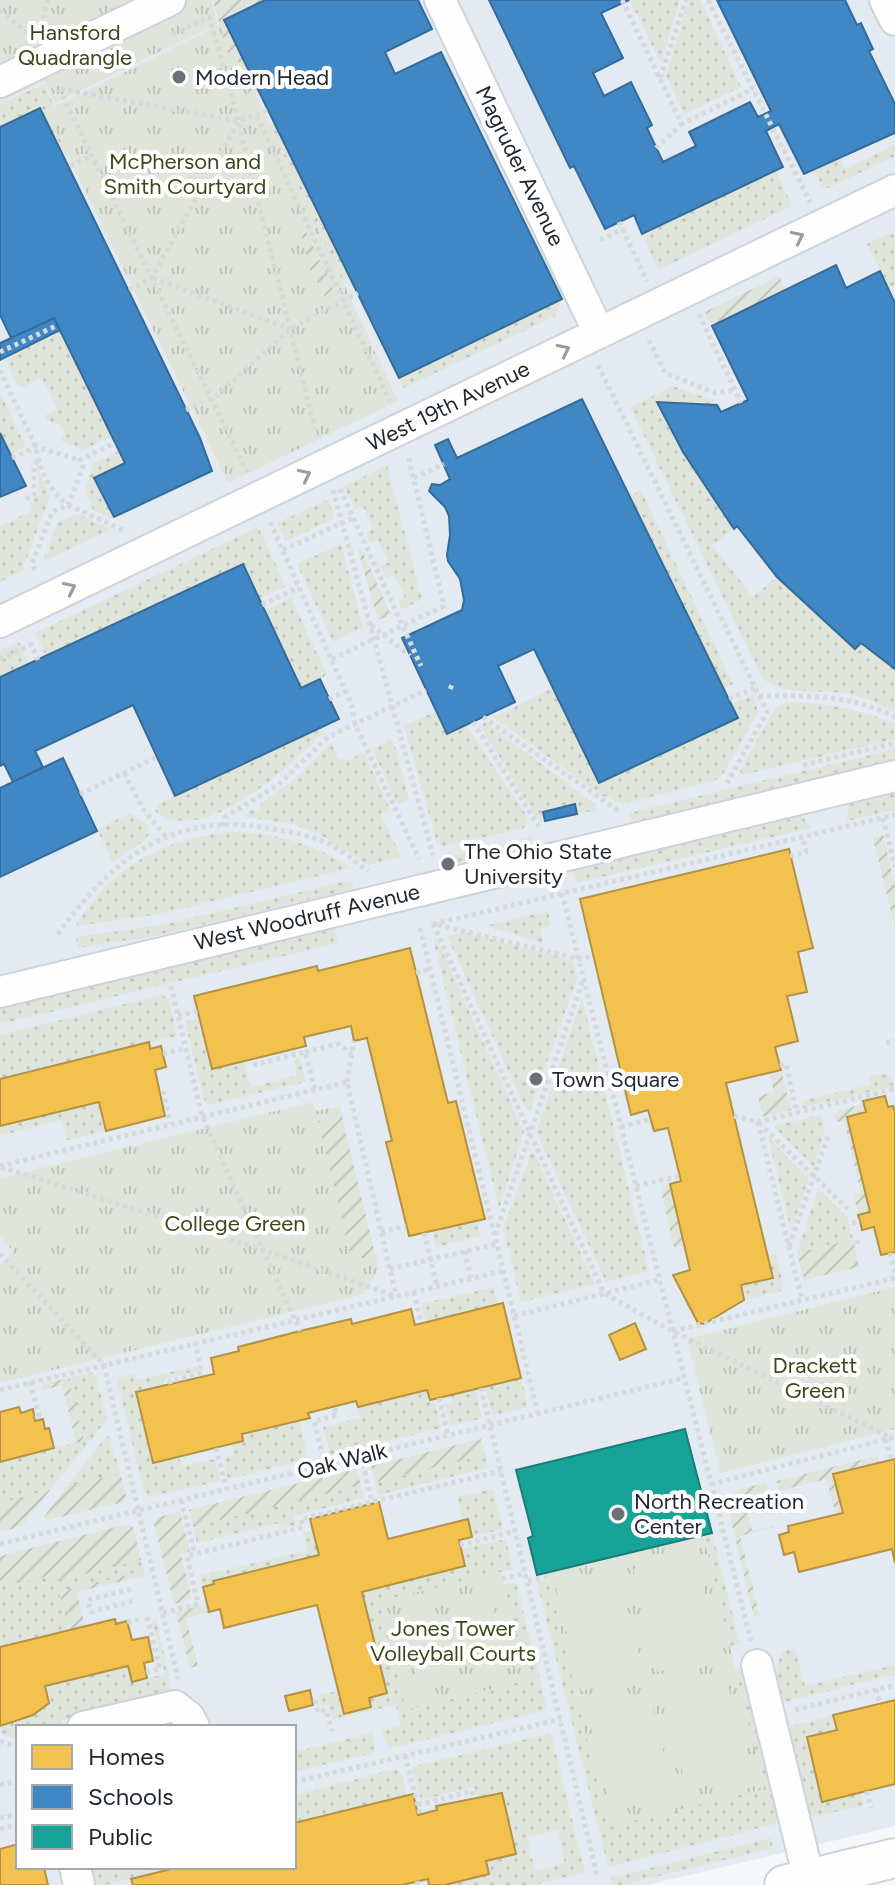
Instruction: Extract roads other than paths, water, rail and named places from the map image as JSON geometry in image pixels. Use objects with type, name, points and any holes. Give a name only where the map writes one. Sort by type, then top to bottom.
[{"type":"main road","points":[[797,1882],[895,1858]]},
{"type":"street","points":[[0,82],[170,0]]},
{"type":"street","name":"Magruder Avenue","points":[[440,0],[597,345]]},
{"type":"street","points":[[885,0],[895,20]]},
{"type":"street","name":"West 19th Avenue","points":[[0,622],[597,345],[894,193]]},
{"type":"street","name":"West Woodruff Avenue","points":[[0,992],[895,776]]},
{"type":"street","points":[[757,1665],[770,1716],[797,1882]]},
{"type":"street","points":[[92,1725],[175,1706],[189,1717],[193,1725]]},
{"type":"place","name":"Modern Head","points":[[179,77]]},
{"type":"place","name":"The Ohio State University","points":[[448,864]]},
{"type":"place","name":"Town Square","points":[[536,1079]]},
{"type":"place","name":"North Recreation Center","points":[[618,1514]]},
{"type":"park label","name":"Hansford Quadrangle","points":[[75,44]]},
{"type":"park label","name":"McPherson and Smith Courtyard","points":[[185,174]]},
{"type":"park label","name":"College Green","points":[[235,1223]]},
{"type":"park label","name":"Drackett Green","points":[[815,1378]]},
{"type":"park label","name":"Jones Tower Volleyball Courts","points":[[453,1640]]}]
